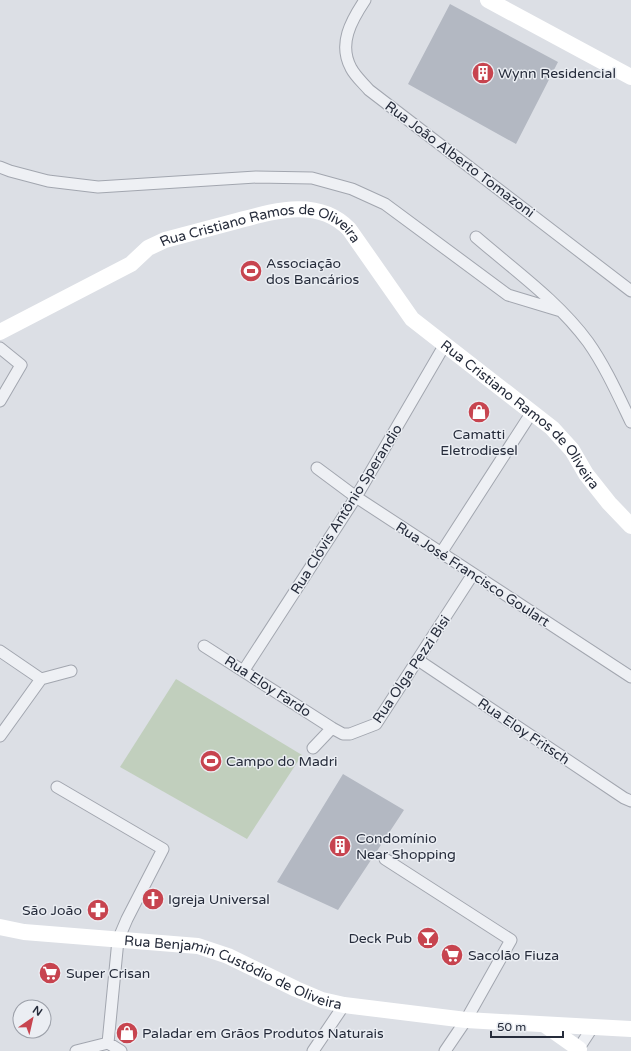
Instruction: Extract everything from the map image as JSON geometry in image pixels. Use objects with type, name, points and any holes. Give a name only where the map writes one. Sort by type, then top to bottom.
[{"type":"main road","points":[[488,0],[631,77]]},
{"type":"main road","name":"Rua Cristiano Ramos de Oliveira","points":[[0,332],[131,264],[148,248],[165,240],[273,211],[296,208],[318,211],[339,219],[349,229],[412,319],[444,346],[552,428],[572,450],[586,474],[631,526]]},
{"type":"main road","name":"Rua Benjamin Custódio de Oliveira","points":[[0,927],[24,932],[198,946],[214,950],[322,1000],[344,1005],[466,1020],[631,1029]]},
{"type":"main road","points":[[545,1025],[579,1050]]},
{"type":"street","name":"Rua João Alberto Tomazoni","points":[[364,0],[345,38],[345,54],[351,69],[369,90],[631,291]]},
{"type":"street","points":[[0,167],[48,181],[98,187],[256,177],[312,178],[352,189],[385,204],[508,295],[561,311]]},
{"type":"street","points":[[476,237],[561,311],[588,342],[612,383],[631,422]]},
{"type":"street","name":"Rua Clóvis Antônio Sperandio","points":[[244,670],[356,497],[444,346]]},
{"type":"street","points":[[0,348],[21,365],[0,400]]},
{"type":"street","points":[[441,553],[532,412]]},
{"type":"street","name":"Rua José Francisco Goulart","points":[[317,468],[356,497],[631,677]]},
{"type":"street","name":"Rua Olga Pezzi Bisi","points":[[332,728],[343,734],[350,734],[373,727],[474,574]]},
{"type":"street","name":"Rua Eloy Fardo","points":[[204,646],[244,670],[332,728]]},
{"type":"street","points":[[0,651],[41,679]]},
{"type":"street","name":"Rua Eloy Fritsch","points":[[418,660],[624,798],[631,801]]},
{"type":"street","points":[[0,736],[41,679],[71,671]]},
{"type":"street","points":[[313,748],[332,728]]},
{"type":"street","points":[[58,787],[163,849],[127,919],[118,940],[108,1043]]},
{"type":"street","points":[[385,859],[511,940],[466,1020],[446,1051]]},
{"type":"street","points":[[313,1051],[344,1005]]},
{"type":"street","points":[[579,1050],[592,1028]]},
{"type":"street","points":[[76,1051],[108,1043],[121,1051]]},
{"type":"green space","name":"Campo do Madri","points":[[176,679],[302,755],[247,839],[120,767]]},
{"type":"building","name":"Wynn Residencial","points":[[450,4],[558,62],[516,144],[408,84]]},
{"type":"building","name":"Condomínio Near Shopping","points":[[343,774],[404,810],[338,910],[277,882]]},
{"type":"place","name":"Wynn Residencial","points":[[483,73]]},
{"type":"place","name":"Associação dos Bancários","points":[[251,271]]},
{"type":"place","name":"Camatti Eletrodiesel","points":[[479,412]]},
{"type":"place","name":"Campo do Madri","points":[[211,761]]},
{"type":"place","name":"Condomínio Near Shopping","points":[[340,846]]},
{"type":"place","name":"Igreja Universal","points":[[153,899]]},
{"type":"place","name":"São João","points":[[98,910]]},
{"type":"place","name":"Deck Pub","points":[[428,938]]},
{"type":"place","name":"Sacolão Fiuza","points":[[452,955]]},
{"type":"place","name":"Super Crisan","points":[[50,973]]},
{"type":"place","name":"Paladar em Grãos Produtos Naturais","points":[[127,1033]]}]
